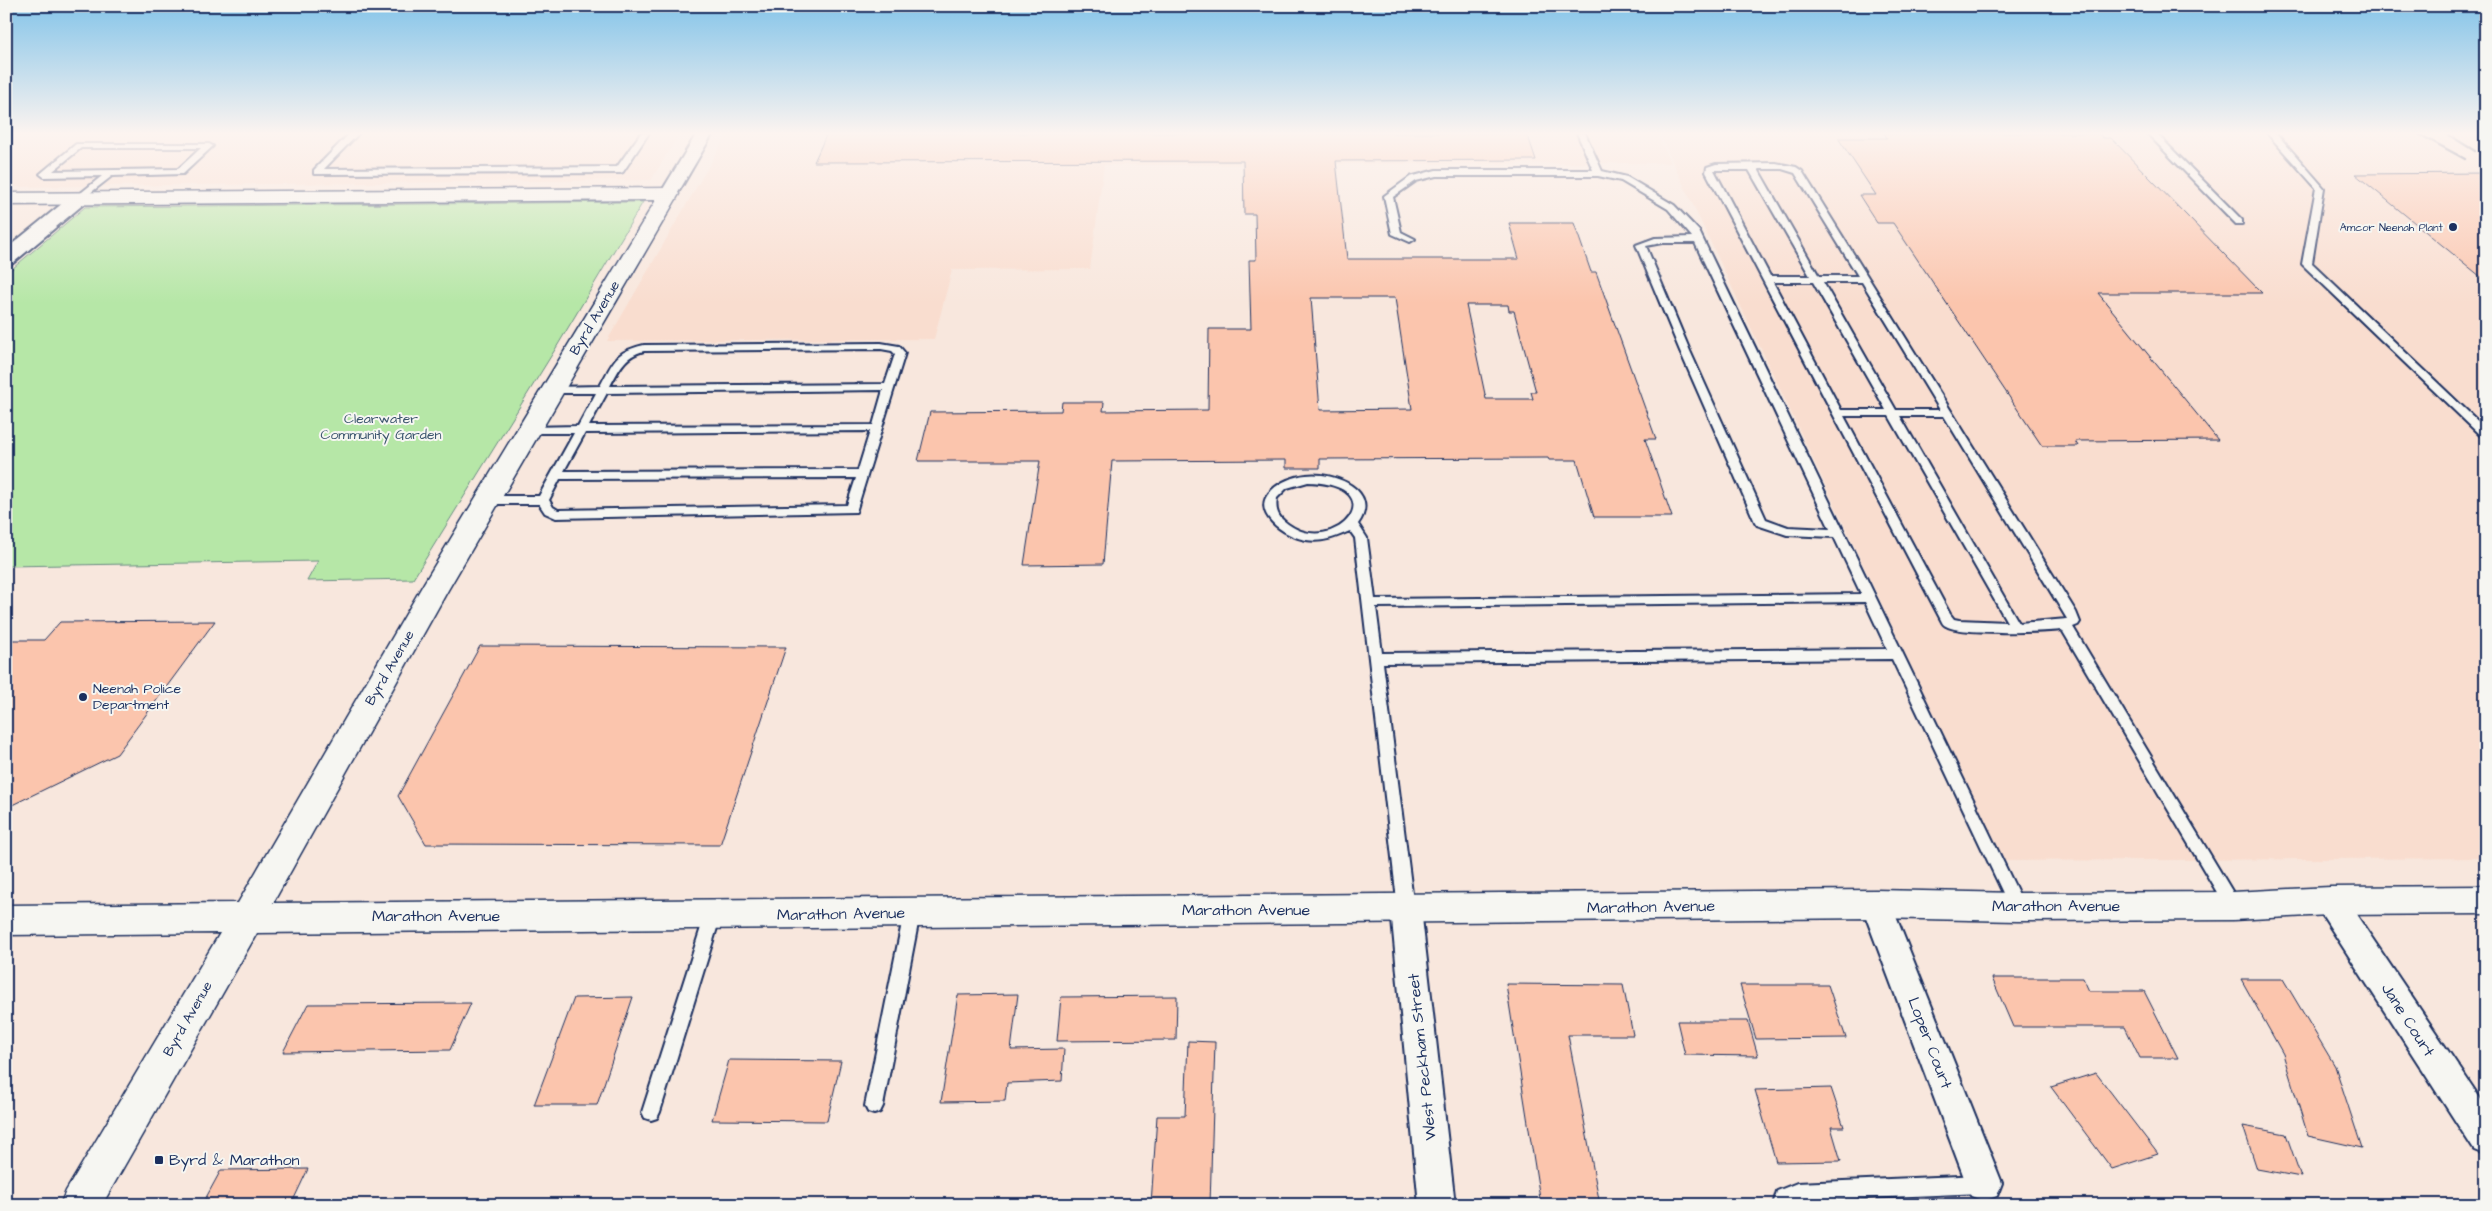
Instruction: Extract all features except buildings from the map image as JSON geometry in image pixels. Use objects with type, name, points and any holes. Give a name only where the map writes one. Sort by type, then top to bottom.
[{"type":"street","name":"Byrd Avenue","points":[[80,1205],[248,917],[487,500],[672,190]]},
{"type":"street","points":[[6,198],[669,194]]},
{"type":"street","points":[[6,259],[80,198]]},
{"type":"street","name":"Marathon Avenue","points":[[6,920],[1876,904],[2017,907],[2233,906],[2330,902],[2486,900]]},
{"type":"street","name":"Jane Court","points":[[2330,902],[2486,1138]]},
{"type":"street","name":"Loper Court","points":[[1876,904],[1984,1184]]},
{"type":"street","name":"West Peckham Street","points":[[1406,909],[1437,1205]]},
{"type":"lane","points":[[80,198],[90,190]]},
{"type":"lane","points":[[1398,190],[1388,196],[1397,234],[1410,239]]},
{"type":"lane","points":[[1642,190],[1672,207],[1694,231],[2017,907]]},
{"type":"lane","points":[[1719,190],[1945,617],[1950,623],[1959,625],[2066,625],[2074,622],[2072,614],[1809,190]]},
{"type":"lane","points":[[1765,190],[2015,626]]},
{"type":"lane","points":[[2207,190],[2239,222]]},
{"type":"lane","points":[[2320,190],[2307,264],[2486,435]]},
{"type":"lane","points":[[1698,240],[1649,241],[1641,245],[1685,351],[1761,522],[1787,531],[1838,533]]},
{"type":"lane","points":[[1767,279],[1864,279]]},
{"type":"lane","points":[[881,346],[895,348],[900,354],[852,509],[556,514],[549,510],[543,500],[601,390],[620,359],[631,351],[644,348],[881,346]]},
{"type":"lane","points":[[552,390],[890,387]]},
{"type":"lane","points":[[1837,413],[1947,413]]},
{"type":"lane","points":[[529,430],[878,428]]},
{"type":"lane","points":[[556,475],[863,474]]},
{"type":"lane","points":[[1322,478],[1335,481],[1356,496],[1359,506],[1358,515],[1352,524],[1342,531],[1328,536],[1299,535],[1285,529],[1276,522],[1270,513],[1269,503],[1273,494],[1281,486],[1293,480],[1322,478]]},
{"type":"lane","points":[[487,500],[543,500]]},
{"type":"lane","points":[[1352,524],[1361,538],[1406,909]]},
{"type":"lane","points":[[1370,603],[1581,603],[1869,598]]},
{"type":"lane","points":[[2066,625],[2233,906]]},
{"type":"lane","points":[[1376,658],[1896,654]]},
{"type":"lane","points":[[874,1106],[912,913]]},
{"type":"lane","points":[[651,1112],[713,915]]},
{"type":"lane","points":[[1782,1205],[1783,1197],[1797,1192],[1984,1184]]},
{"type":"shaded area","points":[[695,190],[1101,190],[1090,269],[952,270],[934,339],[607,341]]},
{"type":"shaded area","points":[[1686,190],[2486,190],[2486,858],[2003,861]]},
{"type":"green space","name":"Clearwater Community Garden","points":[[643,202],[556,348],[413,579],[307,581],[318,561],[6,566],[6,274],[85,207]]},
{"type":"place","name":"Amcor Neenah Plant","points":[[2453,227]]},
{"type":"place","name":"Neenah Police Department","points":[[83,697]]},
{"type":"place","name":"Byrd & Marathon","points":[[159,1160]]}]
